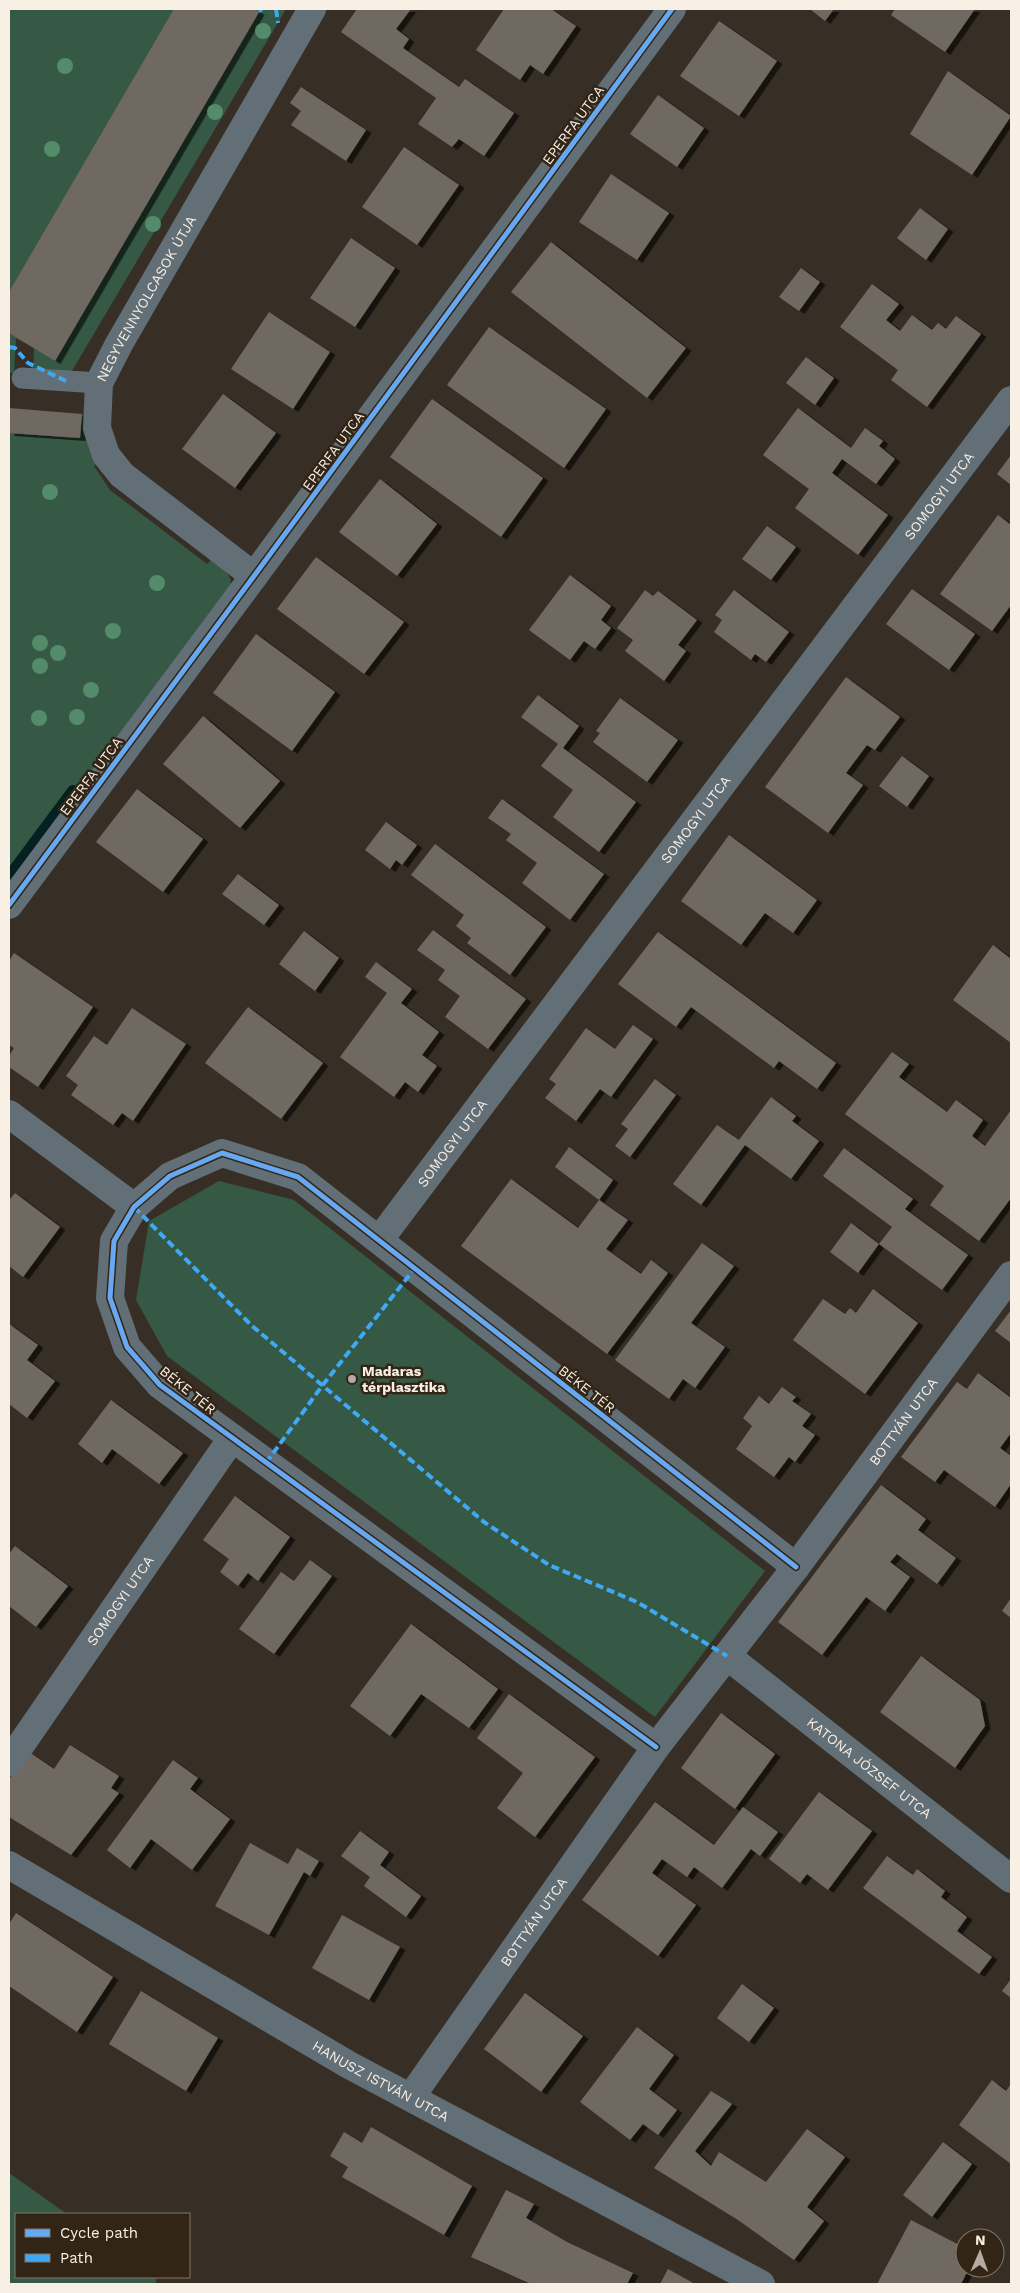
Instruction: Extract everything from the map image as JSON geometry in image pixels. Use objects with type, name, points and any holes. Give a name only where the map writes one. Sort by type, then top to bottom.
[{"type":"street","name":"NEGYVENNYOLCASOK ÚTJA","points":[[254,576],[122,475],[106,455],[97,428],[99,383],[119,344],[312,9]]},
{"type":"street","name":"EPERFA UTCA","points":[[9,904],[254,576],[672,9]]},
{"type":"street","name":"SOMOGYI UTCA","points":[[380,1240],[1011,400]]},
{"type":"street","points":[[9,1114],[134,1207]]},
{"type":"street","name":"BÉKE TÉR","points":[[656,1746],[160,1385],[127,1347],[110,1298],[114,1241],[134,1207],[170,1176],[222,1153],[298,1177],[796,1567]]},
{"type":"street","name":"BOTTYÁN UTCA","points":[[796,1567],[1011,1276]]},
{"type":"street","name":"SOMOGYI UTCA","points":[[9,1762],[232,1438]]},
{"type":"street","points":[[656,1746],[796,1567]]},
{"type":"street","name":"KATONA JÓZSEF UTCA","points":[[726,1656],[1011,1880]]},
{"type":"street","name":"BOTTYÁN UTCA","points":[[411,2097],[656,1746]]},
{"type":"street","name":"HANUSZ ISTVÁN UTCA","points":[[9,1865],[349,2065],[761,2284]]},
{"type":"lane","points":[[22,378],[99,383]]},
{"type":"green space","points":[[9,9],[286,9],[66,381],[33,379],[34,348],[16,338],[14,373],[9,373]]},
{"type":"green space","points":[[82,414],[101,459],[94,466],[110,490],[207,564],[212,559],[226,571],[230,577],[231,586],[9,882],[9,432],[80,438]]},
{"type":"green space","points":[[219,1181],[294,1200],[765,1571],[655,1717],[167,1356],[136,1300],[149,1221]]},
{"type":"green space","points":[[9,2173],[66,2213],[15,2213],[15,2278],[157,2278],[155,2284],[9,2284]]},
{"type":"building","points":[[174,9],[254,9],[259,12],[55,361],[9,333],[9,292]]},
{"type":"building","points":[[357,9],[411,9],[396,29],[409,39],[403,48],[459,87],[465,79],[514,113],[484,156],[459,139],[452,147],[418,124],[436,98],[341,32]]},
{"type":"building","points":[[504,9],[551,9],[576,26],[543,74],[530,65],[520,80],[476,50]]},
{"type":"building","points":[[810,9],[834,9],[825,21]]},
{"type":"building","points":[[895,9],[975,9],[945,52],[891,15]]},
{"type":"building","points":[[719,21],[777,61],[739,116],[680,76]]},
{"type":"building","points":[[948,71],[1011,116],[972,175],[910,134]]},
{"type":"building","points":[[301,87],[366,130],[346,161],[291,125],[301,111],[290,103]]},
{"type":"building","points":[[658,95],[704,128],[677,167],[630,134]]},
{"type":"building","points":[[404,147],[459,185],[417,245],[362,207]]},
{"type":"building","points":[[611,174],[669,213],[637,260],[579,222]]},
{"type":"building","points":[[920,208],[948,229],[926,260],[897,238]]},
{"type":"building","points":[[351,238],[395,268],[355,327],[310,298]]},
{"type":"building","points":[[551,242],[686,348],[647,398],[511,292]]},
{"type":"building","points":[[801,268],[820,282],[799,311],[779,297]]},
{"type":"building","points":[[872,284],[899,304],[886,320],[900,331],[912,315],[932,330],[938,323],[946,329],[956,316],[981,334],[927,407],[891,380],[898,370],[840,327]]},
{"type":"building","points":[[269,312],[330,352],[293,409],[231,369]]},
{"type":"building","points":[[489,327],[606,409],[564,468],[447,385]]},
{"type":"building","points":[[806,357],[834,378],[815,405],[786,383]]},
{"type":"building","points":[[223,394],[276,433],[235,488],[182,449]]},
{"type":"building","points":[[432,399],[543,478],[501,537],[390,457]]},
{"type":"building","points":[[9,408],[82,414],[80,438],[9,433]]},
{"type":"building","points":[[798,408],[851,448],[865,428],[883,441],[879,446],[895,459],[876,484],[842,459],[832,473],[888,515],[858,555],[795,508],[809,489],[763,455]]},
{"type":"building","points":[[1011,455],[1011,485],[997,474]]},
{"type":"building","points":[[380,479],[437,524],[397,576],[339,532]]},
{"type":"building","points":[[998,515],[1011,525],[1011,605],[992,631],[940,594]]},
{"type":"building","points":[[767,526],[796,547],[771,580],[742,559]]},
{"type":"building","points":[[316,557],[404,622],[364,674],[277,609]]},
{"type":"building","points":[[570,575],[611,606],[601,620],[611,628],[595,649],[584,641],[570,660],[529,630]]},
{"type":"building","points":[[912,589],[975,634],[949,670],[886,624]]},
{"type":"building","points":[[645,590],[653,596],[658,591],[697,620],[678,645],[686,651],[664,681],[625,651],[633,640],[617,628]]},
{"type":"building","points":[[734,590],[789,632],[766,662],[755,654],[751,660],[714,632],[722,620],[715,615]]},
{"type":"building","points":[[256,634],[335,692],[292,751],[213,693]]},
{"type":"building","points":[[846,677],[900,717],[875,750],[867,745],[846,773],[863,785],[828,833],[765,787]]},
{"type":"building","points":[[538,695],[579,726],[563,748],[636,802],[599,852],[553,817],[573,790],[541,766],[558,744],[521,717]]},
{"type":"building","points":[[620,698],[678,740],[647,782],[593,742],[600,733],[596,731]]},
{"type":"building","points":[[203,716],[280,781],[240,828],[163,764]]},
{"type":"building","points":[[902,756],[929,776],[907,807],[879,786]]},
{"type":"building","points":[[137,789],[203,839],[163,892],[96,842]]},
{"type":"building","points":[[502,799],[604,874],[570,920],[522,883],[537,863],[506,840],[511,834],[488,818]]},
{"type":"building","points":[[386,822],[417,845],[402,865],[396,860],[390,869],[365,850]]},
{"type":"building","points":[[729,835],[817,900],[793,933],[765,913],[741,945],[681,901]]},
{"type":"building","points":[[435,844],[546,927],[510,975],[467,943],[471,938],[456,926],[464,915],[411,875]]},
{"type":"building","points":[[238,874],[279,905],[264,925],[222,894]]},
{"type":"building","points":[[433,930],[526,999],[488,1049],[445,1017],[460,996],[438,980],[445,970],[417,950]]},
{"type":"building","points":[[304,931],[339,958],[315,991],[279,964]]},
{"type":"building","points":[[658,932],[836,1063],[817,1089],[779,1061],[774,1068],[691,1007],[676,1027],[618,984]]},
{"type":"building","points":[[993,945],[1011,959],[1011,1043],[953,1000]]},
{"type":"building","points":[[14,953],[93,1007],[38,1087],[9,1067],[9,1056],[14,1048],[9,1045],[9,961]]},
{"type":"building","points":[[376,962],[412,989],[401,1003],[439,1032],[422,1055],[437,1066],[418,1092],[405,1082],[394,1097],[340,1057],[387,993],[365,977]]},
{"type":"building","points":[[248,1007],[323,1063],[281,1119],[205,1063]]},
{"type":"building","points":[[132,1008],[186,1044],[133,1121],[122,1113],[113,1125],[71,1095],[78,1085],[66,1076],[94,1036],[107,1045]]},
{"type":"building","points":[[633,1025],[653,1039],[611,1097],[600,1089],[576,1121],[545,1098],[556,1084],[549,1079],[586,1028],[615,1049]]},
{"type":"building","points":[[892,1052],[909,1064],[899,1077],[947,1112],[956,1100],[983,1120],[972,1136],[985,1146],[1011,1110],[1011,1198],[979,1241],[930,1205],[944,1186],[845,1114]]},
{"type":"building","points":[[655,1079],[676,1095],[630,1157],[615,1146],[628,1129],[621,1124]]},
{"type":"building","points":[[771,1097],[796,1116],[792,1121],[819,1141],[791,1179],[745,1145],[701,1205],[673,1184],[717,1125],[739,1140]]},
{"type":"building","points":[[569,1147],[613,1180],[599,1200],[555,1167]]},
{"type":"building","points":[[844,1148],[913,1199],[905,1209],[968,1255],[942,1290],[879,1244],[892,1227],[823,1176]]},
{"type":"building","points":[[511,1179],[578,1228],[599,1200],[628,1220],[606,1249],[641,1274],[651,1260],[668,1273],[607,1354],[461,1246]]},
{"type":"building","points":[[15,1193],[60,1227],[23,1277],[9,1266],[9,1200]]},
{"type":"building","points":[[851,1223],[879,1244],[858,1273],[830,1252]]},
{"type":"building","points":[[702,1243],[734,1266],[691,1323],[725,1347],[695,1388],[683,1379],[669,1399],[615,1360]]},
{"type":"building","points":[[873,1289],[918,1323],[865,1394],[793,1340],[823,1299],[845,1314],[850,1308],[856,1313]]},
{"type":"building","points":[[1011,1310],[1011,1343],[995,1331]]},
{"type":"building","points":[[9,1324],[38,1345],[27,1360],[55,1381],[27,1418],[9,1404]]},
{"type":"building","points":[[978,1373],[1011,1398],[1011,1433],[1000,1448],[1011,1456],[1011,1484],[995,1507],[944,1470],[935,1482],[901,1457],[957,1382],[967,1389]]},
{"type":"building","points":[[782,1387],[796,1397],[792,1401],[811,1414],[802,1426],[815,1435],[795,1462],[789,1457],[774,1477],[736,1449],[752,1426],[743,1418],[759,1396],[769,1404]]},
{"type":"building","points":[[111,1400],[183,1453],[159,1484],[112,1449],[102,1463],[78,1444]]},
{"type":"building","points":[[881,1485],[926,1519],[918,1530],[956,1558],[937,1584],[897,1554],[890,1562],[910,1577],[885,1611],[866,1597],[822,1655],[778,1622]]},
{"type":"building","points":[[235,1496],[290,1537],[258,1581],[248,1573],[238,1586],[220,1572],[229,1559],[203,1540]]},
{"type":"building","points":[[15,1546],[68,1586],[36,1627],[9,1606],[9,1554]]},
{"type":"building","points":[[310,1560],[332,1576],[274,1654],[239,1629],[281,1572],[294,1581]]},
{"type":"building","points":[[1011,1598],[1011,1618],[1002,1611]]},
{"type":"building","points":[[411,1624],[498,1689],[469,1728],[421,1694],[390,1736],[350,1706]]},
{"type":"building","points":[[921,1656],[980,1700],[985,1726],[955,1768],[880,1712]]},
{"type":"building","points":[[509,1694],[595,1757],[535,1837],[497,1808],[523,1773],[477,1738]]},
{"type":"building","points":[[721,1713],[775,1754],[735,1809],[681,1768]]},
{"type":"building","points":[[70,1745],[119,1776],[111,1788],[119,1793],[71,1855],[9,1817],[9,1779],[29,1752],[54,1769]]},
{"type":"building","points":[[173,1760],[198,1778],[190,1789],[230,1819],[192,1870],[151,1839],[130,1868],[107,1850]]},
{"type":"building","points":[[819,1792],[872,1831],[828,1890],[807,1874],[800,1883],[769,1859]]},
{"type":"building","points":[[655,1802],[714,1845],[743,1807],[778,1832],[760,1856],[751,1849],[722,1888],[694,1867],[687,1877],[662,1859],[652,1873],[696,1905],[658,1956],[582,1900]]},
{"type":"building","points":[[360,1831],[389,1852],[380,1865],[421,1896],[406,1917],[364,1886],[370,1877],[341,1856]]},
{"type":"building","points":[[250,1843],[288,1864],[297,1848],[319,1861],[310,1876],[304,1872],[269,1935],[215,1906]]},
{"type":"building","points":[[887,1856],[913,1875],[917,1869],[945,1891],[941,1897],[967,1917],[957,1931],[992,1957],[979,1974],[863,1888]]},
{"type":"building","points":[[16,1913],[113,1977],[77,2032],[9,1986],[9,1924]]},
{"type":"building","points":[[342,1915],[400,1947],[369,2000],[312,1968]]},
{"type":"building","points":[[1011,1979],[1011,1998],[1002,1991]]},
{"type":"building","points":[[742,1984],[774,2008],[749,2042],[717,2018]]},
{"type":"building","points":[[141,1991],[218,2038],[186,2091],[109,2044]]},
{"type":"building","points":[[525,1993],[583,2036],[541,2092],[484,2049]]},
{"type":"building","points":[[637,2027],[674,2055],[649,2089],[677,2110],[658,2135],[643,2124],[630,2140],[580,2102]]},
{"type":"building","points":[[992,2080],[1006,2091],[1011,2084],[1011,2164],[959,2125]]},
{"type":"building","points":[[711,2091],[732,2104],[695,2151],[711,2166],[719,2152],[766,2182],[807,2129],[845,2157],[807,2207],[824,2221],[794,2260],[738,2220],[654,2168]]},
{"type":"building","points":[[371,2127],[472,2186],[444,2235],[342,2177],[348,2167],[330,2156],[344,2132],[362,2143]]},
{"type":"building","points":[[943,2142],[972,2164],[932,2217],[903,2195]]},
{"type":"building","points":[[506,2190],[534,2204],[526,2218],[567,2242],[633,2273],[627,2284],[531,2284],[471,2257]]},
{"type":"building","points":[[911,2220],[955,2243],[955,2278],[964,2278],[961,2284],[877,2284]]},
{"type":"building","points":[[668,2269],[695,2284],[660,2284]]},
{"type":"waterway","points":[[9,877],[73,791]]},
{"type":"marked path","points":[[276,9],[278,23]]},
{"type":"marked path","points":[[9,347],[15,348],[28,363],[66,381]]},
{"type":"marked path","points":[[134,1207],[251,1325],[484,1522],[549,1565],[637,1602],[727,1656]]},
{"type":"marked path","points":[[266,1463],[322,1386],[415,1268]]},
{"type":"cycle path","points":[[9,905],[672,9]]},
{"type":"cycle path","points":[[656,1747],[160,1385],[127,1347],[110,1298],[114,1241],[134,1207],[170,1176],[222,1153],[298,1177],[796,1567]]},
{"type":"place","name":"Madaras térplasztika","points":[[352,1379]]}]
